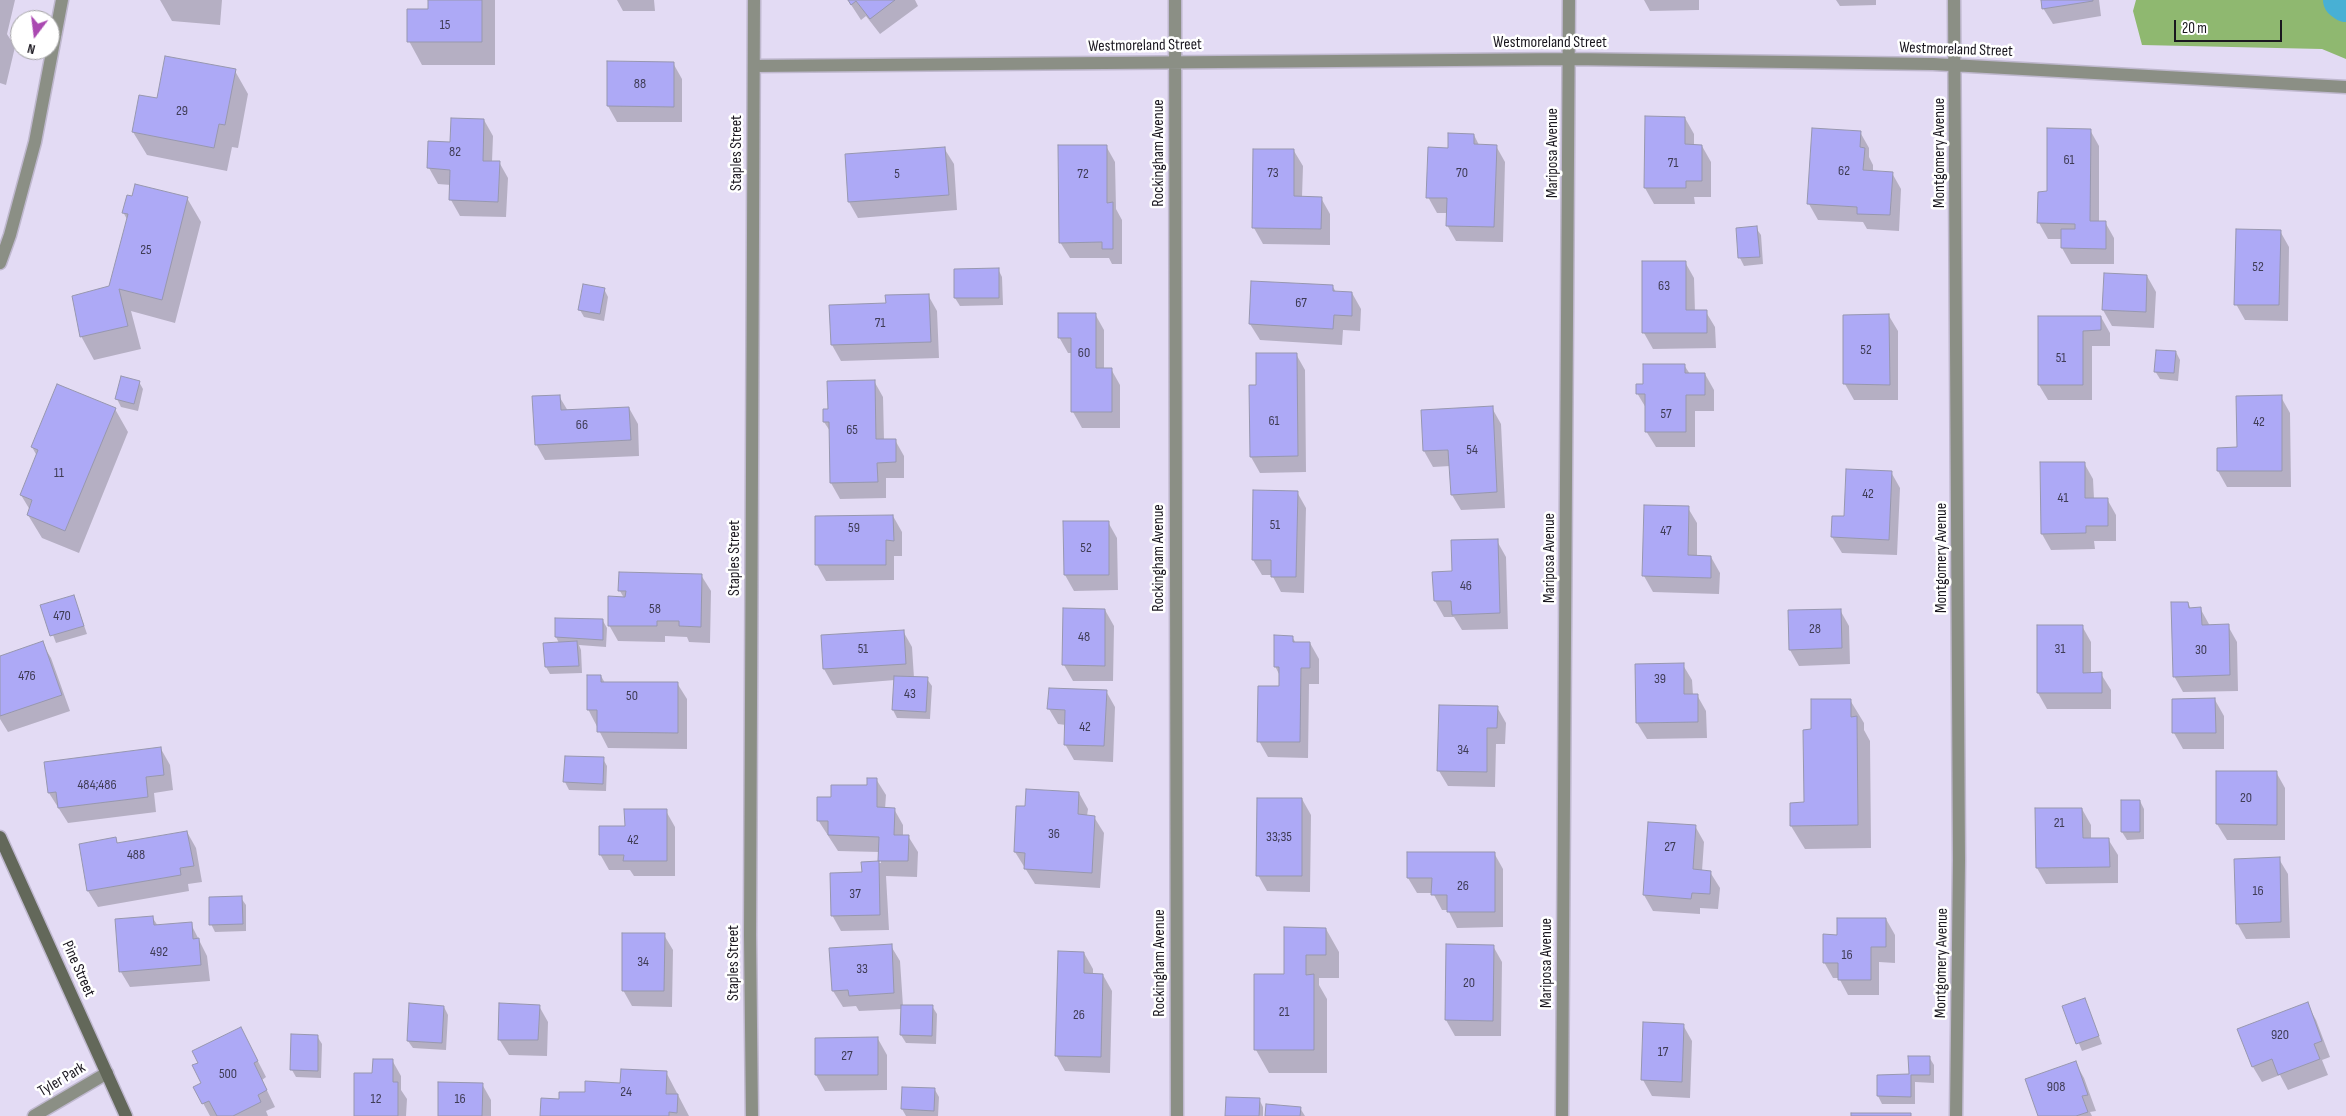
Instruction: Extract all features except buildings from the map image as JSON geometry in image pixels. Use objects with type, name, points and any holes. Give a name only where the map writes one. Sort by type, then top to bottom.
[{"type":"street","points":[[0,263],[10,235],[35,142],[62,0]]},
{"type":"street","name":"Staples Street","points":[[752,1116],[750,925],[754,0]]},
{"type":"street","name":"Rockingham Avenue","points":[[1175,0],[1176,1116]]},
{"type":"street","name":"Mariposa Avenue","points":[[1562,1116],[1569,0]]},
{"type":"street","name":"Montgomery Avenue","points":[[1954,0],[1956,65],[1959,840],[1956,1116]]},
{"type":"street","name":"Westmoreland Street","points":[[754,66],[1570,59],[1956,65],[2346,86]]},
{"type":"street","name":"Pine Street","points":[[0,836],[126,1116]]},
{"type":"street","name":"Tyler Park","points":[[34,1116],[107,1073]]},
{"type":"green space","points":[[2136,0],[2346,0],[2346,59],[2322,49],[2142,45],[2133,11]]},
{"type":"waterway","points":[[2342,0],[2346,3]]}]
